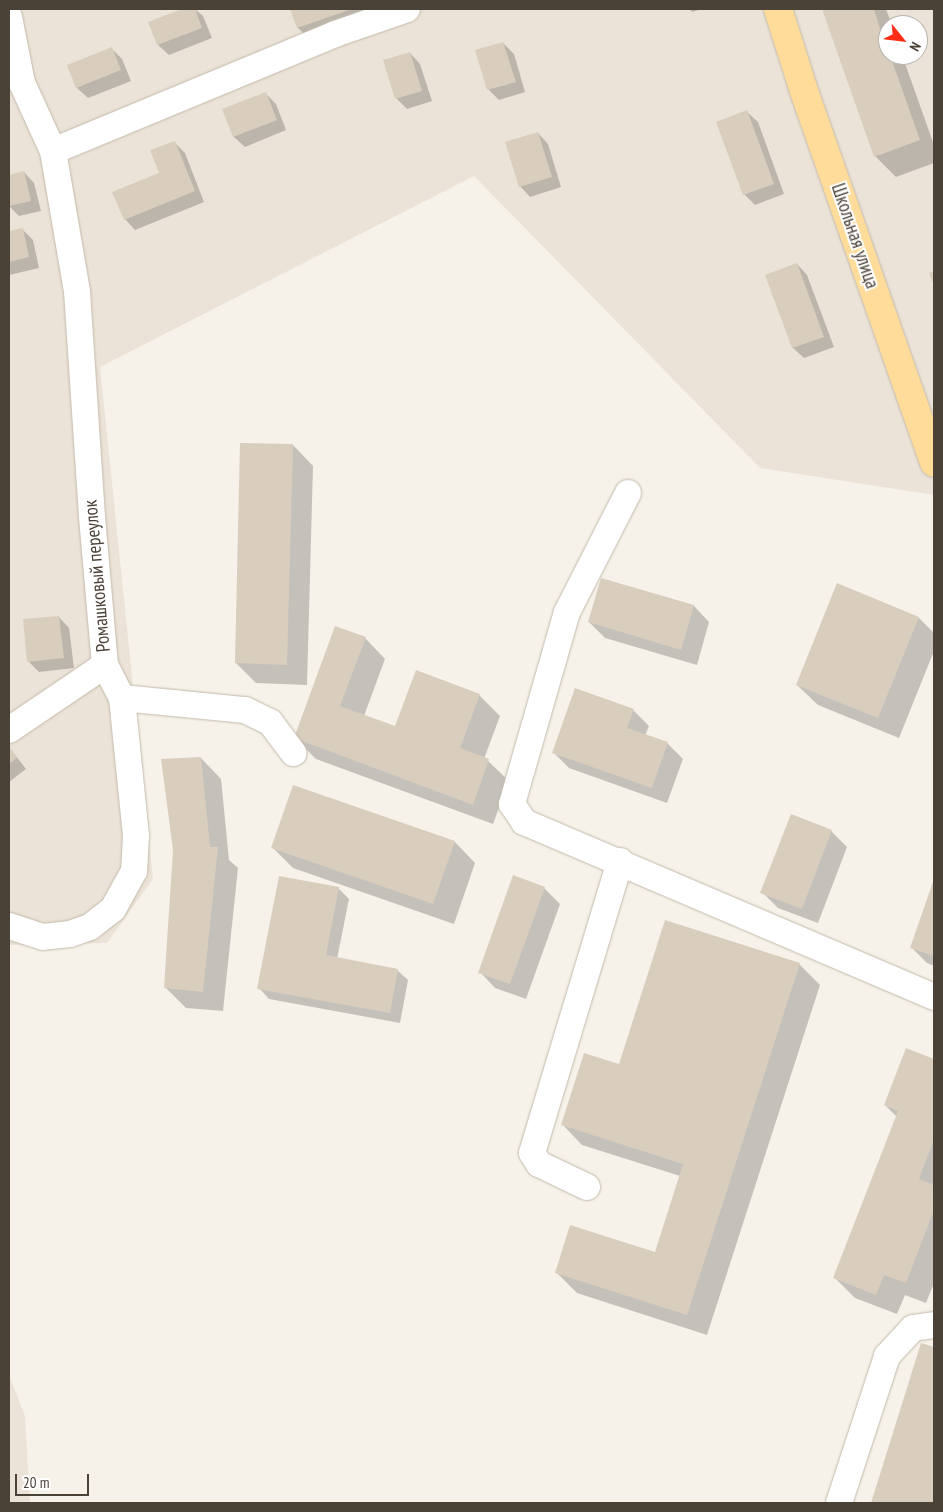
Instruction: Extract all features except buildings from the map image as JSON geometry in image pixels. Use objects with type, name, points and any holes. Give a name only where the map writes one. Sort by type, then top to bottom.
[{"type":"main road","name":"Школьная улица","points":[[778,9],[804,91],[934,463]]},
{"type":"street","points":[[53,151],[335,34],[407,9]]},
{"type":"street","name":"Ромашковый переулок","points":[[9,17],[16,85],[53,151],[77,291],[92,518],[105,665],[122,698],[136,835],[134,871],[113,910],[90,927],[70,934],[42,937],[9,926]]},
{"type":"street","points":[[628,493],[567,612],[512,804],[524,822],[620,861],[934,997]]},
{"type":"street","points":[[9,730],[105,665]]},
{"type":"street","points":[[122,698],[245,710],[270,722],[293,753]]},
{"type":"street","points":[[587,1187],[539,1164],[532,1153],[620,861]]},
{"type":"street","points":[[839,1503],[887,1356],[913,1328],[934,1325]]},
{"type":"shaded area","points":[[9,9],[934,9],[934,495],[760,468],[474,176],[100,367],[153,879],[107,943],[9,945]]},
{"type":"shaded area","points":[[9,1375],[25,1416],[30,1503],[9,1503]]}]
